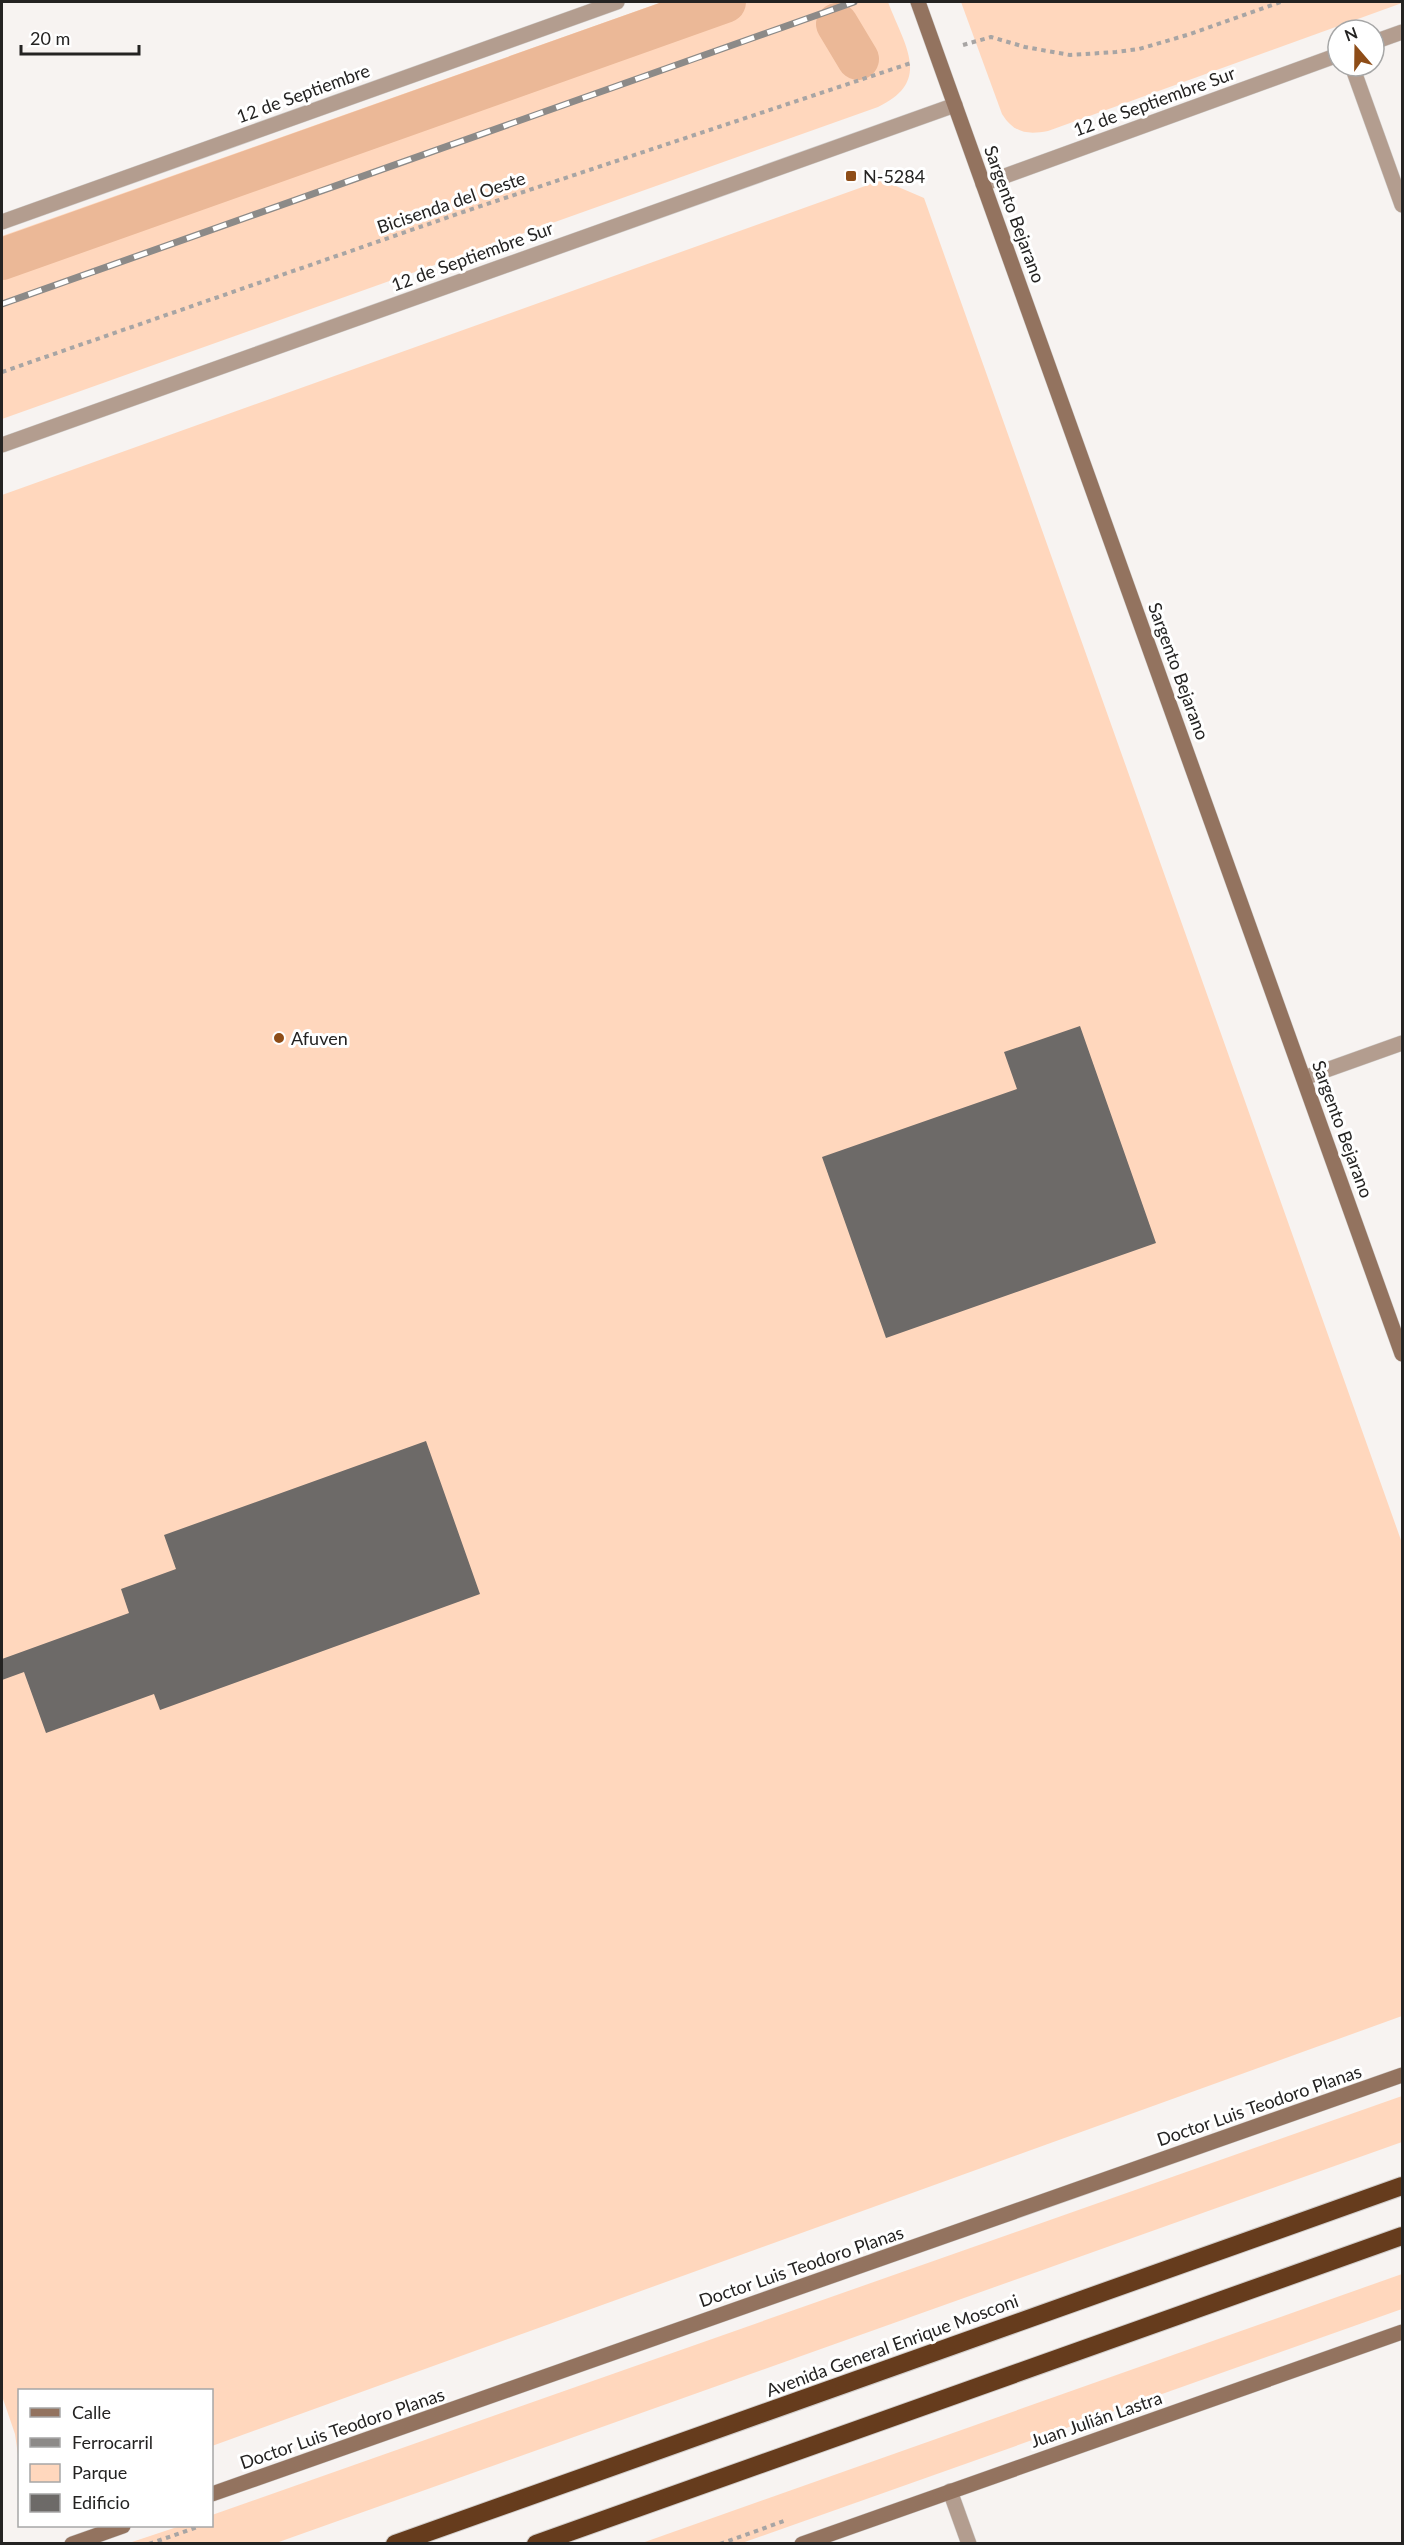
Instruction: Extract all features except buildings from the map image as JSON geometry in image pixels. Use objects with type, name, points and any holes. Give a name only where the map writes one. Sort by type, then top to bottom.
[{"type":"highway","name":"Avenida General Enrique Mosconi","points":[[395,2544],[1402,2186]]},
{"type":"highway","points":[[536,2544],[1402,2236]]},
{"type":"street","name":"12 de Septiembre","points":[[2,222],[617,2]]},
{"type":"street","name":"Sargento Bejarano","points":[[918,2],[1402,1354]]},
{"type":"street","points":[[1386,38],[1402,32]]},
{"type":"street","name":"12 de Septiembre Sur","points":[[983,184],[1326,59]]},
{"type":"street","points":[[1356,78],[1402,205]]},
{"type":"street","name":"12 de Septiembre Sur","points":[[2,445],[955,105]]},
{"type":"street","points":[[1304,1078],[1402,1042]]},
{"type":"street","name":"Doctor Luis Teodoro Planas","points":[[213,2494],[1402,2075]]},
{"type":"street","name":"Juan Julián Lastra","points":[[801,2544],[1402,2332]]},
{"type":"street","points":[[950,2491],[969,2544]]},
{"type":"street","points":[[72,2544],[120,2527]]},
{"type":"path","points":[[975,41],[991,37],[1025,47],[1070,55],[1116,52],[1162,43],[1281,2]]},
{"type":"path","name":"Bicisenda del Oeste","points":[[2,372],[469,210],[911,63]]},
{"type":"path","points":[[148,2544],[197,2527]]},
{"type":"green space","points":[[662,2],[888,2],[906,47],[910,61],[910,74],[905,86],[895,97],[878,107],[2,419],[2,236]]},
{"type":"green space","points":[[961,2],[1402,2],[1361,18],[1326,18],[1326,30],[1048,131],[1034,133],[1016,129],[1002,114]]},
{"type":"green space","points":[[882,180],[924,198],[1402,1543],[1402,2016],[213,2446],[213,2389],[18,2389],[18,2455],[15,2434],[2,2396],[2,495]]},
{"type":"green space","points":[[1402,2096],[1402,2142],[276,2543],[129,2543],[177,2527],[213,2527],[213,2515]]},
{"type":"green space","points":[[1402,2274],[1402,2309],[742,2543],[642,2543]]},
{"type":"waterway","points":[[2,259],[725,2]]},
{"type":"waterway","points":[[837,24],[858,59]]},
{"type":"railway","points":[[2,304],[854,2]]},
{"type":"place","name":"N-5284","points":[[851,176]]},
{"type":"place","name":"Afuven","points":[[279,1038]]}]
